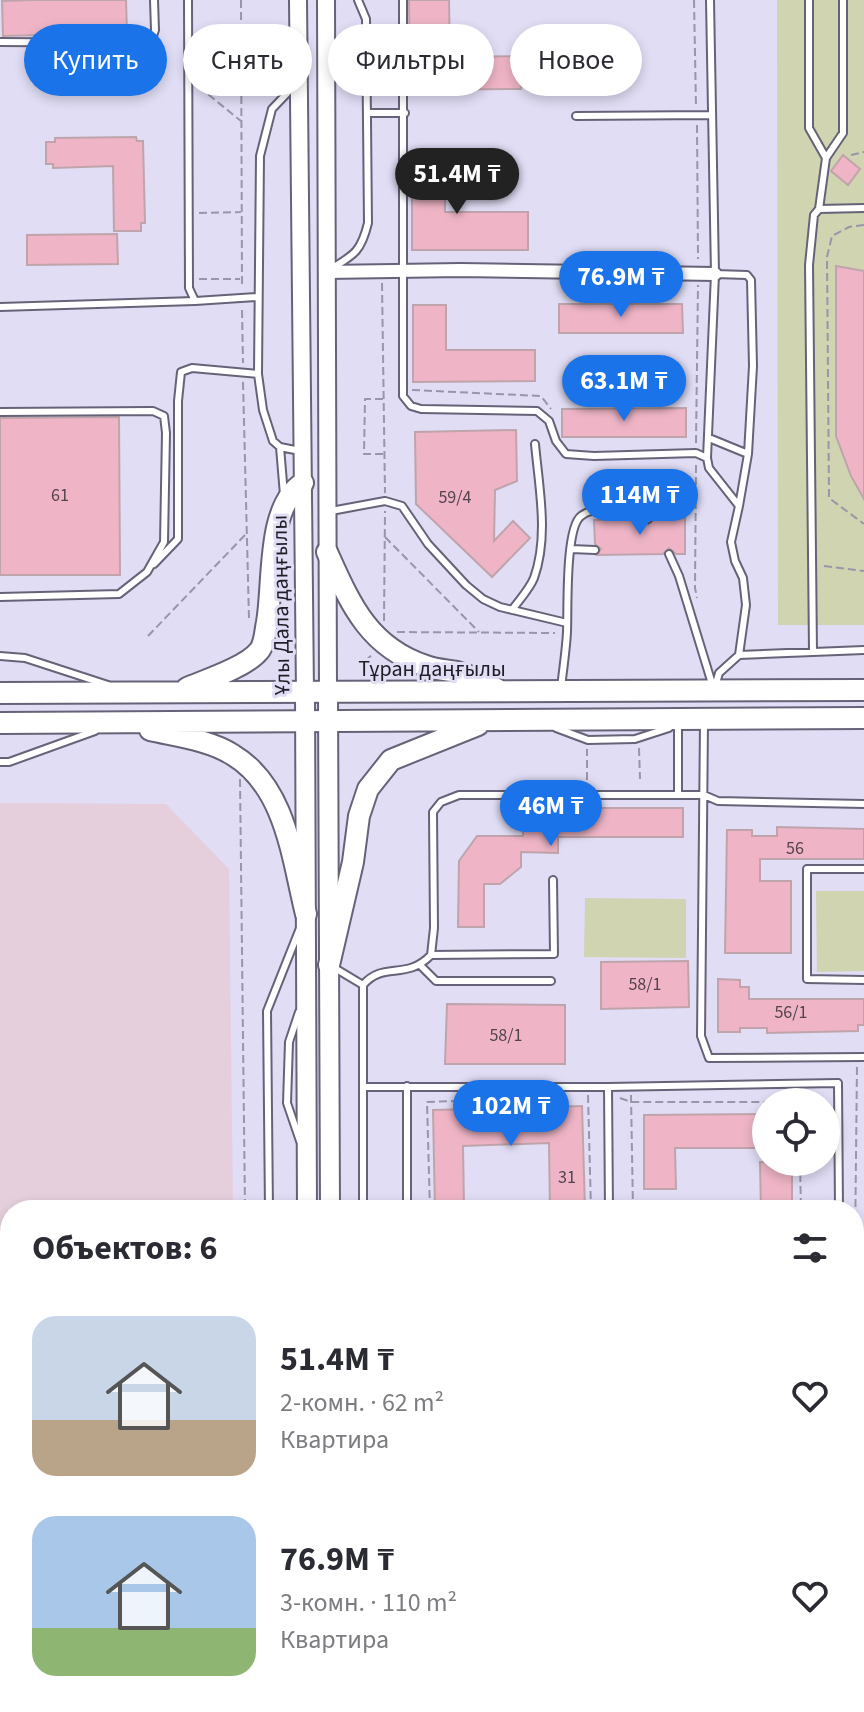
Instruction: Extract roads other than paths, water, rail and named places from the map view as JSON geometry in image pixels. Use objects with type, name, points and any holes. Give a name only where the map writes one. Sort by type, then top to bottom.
[{"type":"main road","points":[[180,691],[260,651],[270,602],[279,518],[295,488],[303,483]]},
{"type":"main road","points":[[327,552],[354,610],[384,644],[418,663],[473,677],[505,692]]},
{"type":"main road","name":"Тұран даңғылы","points":[[0,693],[864,690]]},
{"type":"main road","name":"Ұлы Дала даңғылы","points":[[305,693],[307,1200]]},
{"type":"main road","name":"Ұлы Дала даңғылы","points":[[328,693],[330,1200]]},
{"type":"main road","points":[[0,723],[864,718]]},
{"type":"main road","points":[[329,965],[353,862],[359,816],[368,789],[391,760],[491,720]]},
{"type":"main road","points":[[119,722],[199,742],[232,754],[257,775],[280,809],[306,914]]},
{"type":"street","name":"Ұлы Дала даңғылы","points":[[298,0],[298,24]]},
{"type":"street","name":"Ұлы Дала даңғылы","points":[[326,0],[328,693]]},
{"type":"street","name":"Ұлы Дала даңғылы","points":[[299,96],[305,693]]},
{"type":"street","points":[[326,272],[461,270],[715,274]]},
{"type":"lane","points":[[0,42],[143,43],[152,39],[155,30],[154,0]]},
{"type":"lane","points":[[188,0],[188,279],[195,301]]},
{"type":"lane","points":[[326,272],[356,254],[368,223],[366,19],[358,0]]},
{"type":"lane","points":[[403,0],[403,396],[411,406],[421,409],[537,411],[549,421],[556,441],[566,454],[696,453],[707,458]]},
{"type":"lane","points":[[710,0],[715,274],[707,458],[709,468],[739,506]]},
{"type":"lane","points":[[809,0],[809,128],[826,158]]},
{"type":"lane","points":[[813,651],[809,265],[814,215],[819,209],[826,158],[843,133],[843,0]]},
{"type":"lane","points":[[285,96],[272,109],[260,156],[257,297],[258,374],[267,428],[280,447],[285,503]]},
{"type":"lane","points":[[368,113],[405,113]]},
{"type":"lane","points":[[576,116],[711,115]]},
{"type":"lane","points":[[819,209],[864,208]]},
{"type":"lane","points":[[715,274],[750,278],[753,366],[748,454],[731,542],[743,578],[746,605],[739,655]]},
{"type":"lane","points":[[0,307],[257,297]]},
{"type":"lane","points":[[0,597],[119,594],[147,572],[178,539],[179,376],[184,369],[192,368],[258,374]]},
{"type":"lane","points":[[0,412],[153,411],[164,416],[164,542],[147,572]]},
{"type":"lane","points":[[709,438],[748,454]]},
{"type":"lane","points":[[512,610],[533,580],[538,560],[542,530],[535,444]]},
{"type":"lane","points":[[280,447],[303,451]]},
{"type":"lane","points":[[327,512],[385,501],[402,506],[428,544],[466,585],[491,604],[567,623]]},
{"type":"lane","points":[[560,692],[567,633],[568,574],[575,524],[581,516],[592,511],[635,513],[648,519]]},
{"type":"lane","points":[[571,549],[595,550]]},
{"type":"lane","points":[[669,554],[679,576],[714,691]]},
{"type":"lane","points":[[714,691],[719,673],[739,655],[864,650]]},
{"type":"lane","points":[[0,656],[40,662],[126,692]]},
{"type":"lane","points":[[678,795],[689,721]]},
{"type":"lane","points":[[689,721],[704,795],[701,1036],[709,1058],[860,1057]]},
{"type":"lane","points":[[0,762],[9,762],[119,722]]},
{"type":"lane","points":[[363,1200],[363,985],[370,976],[382,972],[411,970],[421,966],[431,955],[434,928],[433,812],[441,802],[459,795],[704,795],[718,801],[864,804]]},
{"type":"lane","points":[[864,869],[807,869],[807,979],[864,980]]},
{"type":"lane","points":[[431,955],[554,954],[553,880]]},
{"type":"lane","points":[[269,1200],[267,1011],[306,914]]},
{"type":"lane","points":[[329,965],[363,985]]},
{"type":"lane","points":[[421,966],[436,981],[551,981]]},
{"type":"lane","points":[[363,1087],[838,1083],[839,1200]]},
{"type":"lane","points":[[407,1086],[407,1200]]},
{"type":"lane","points":[[608,1087],[609,1200]]}]
